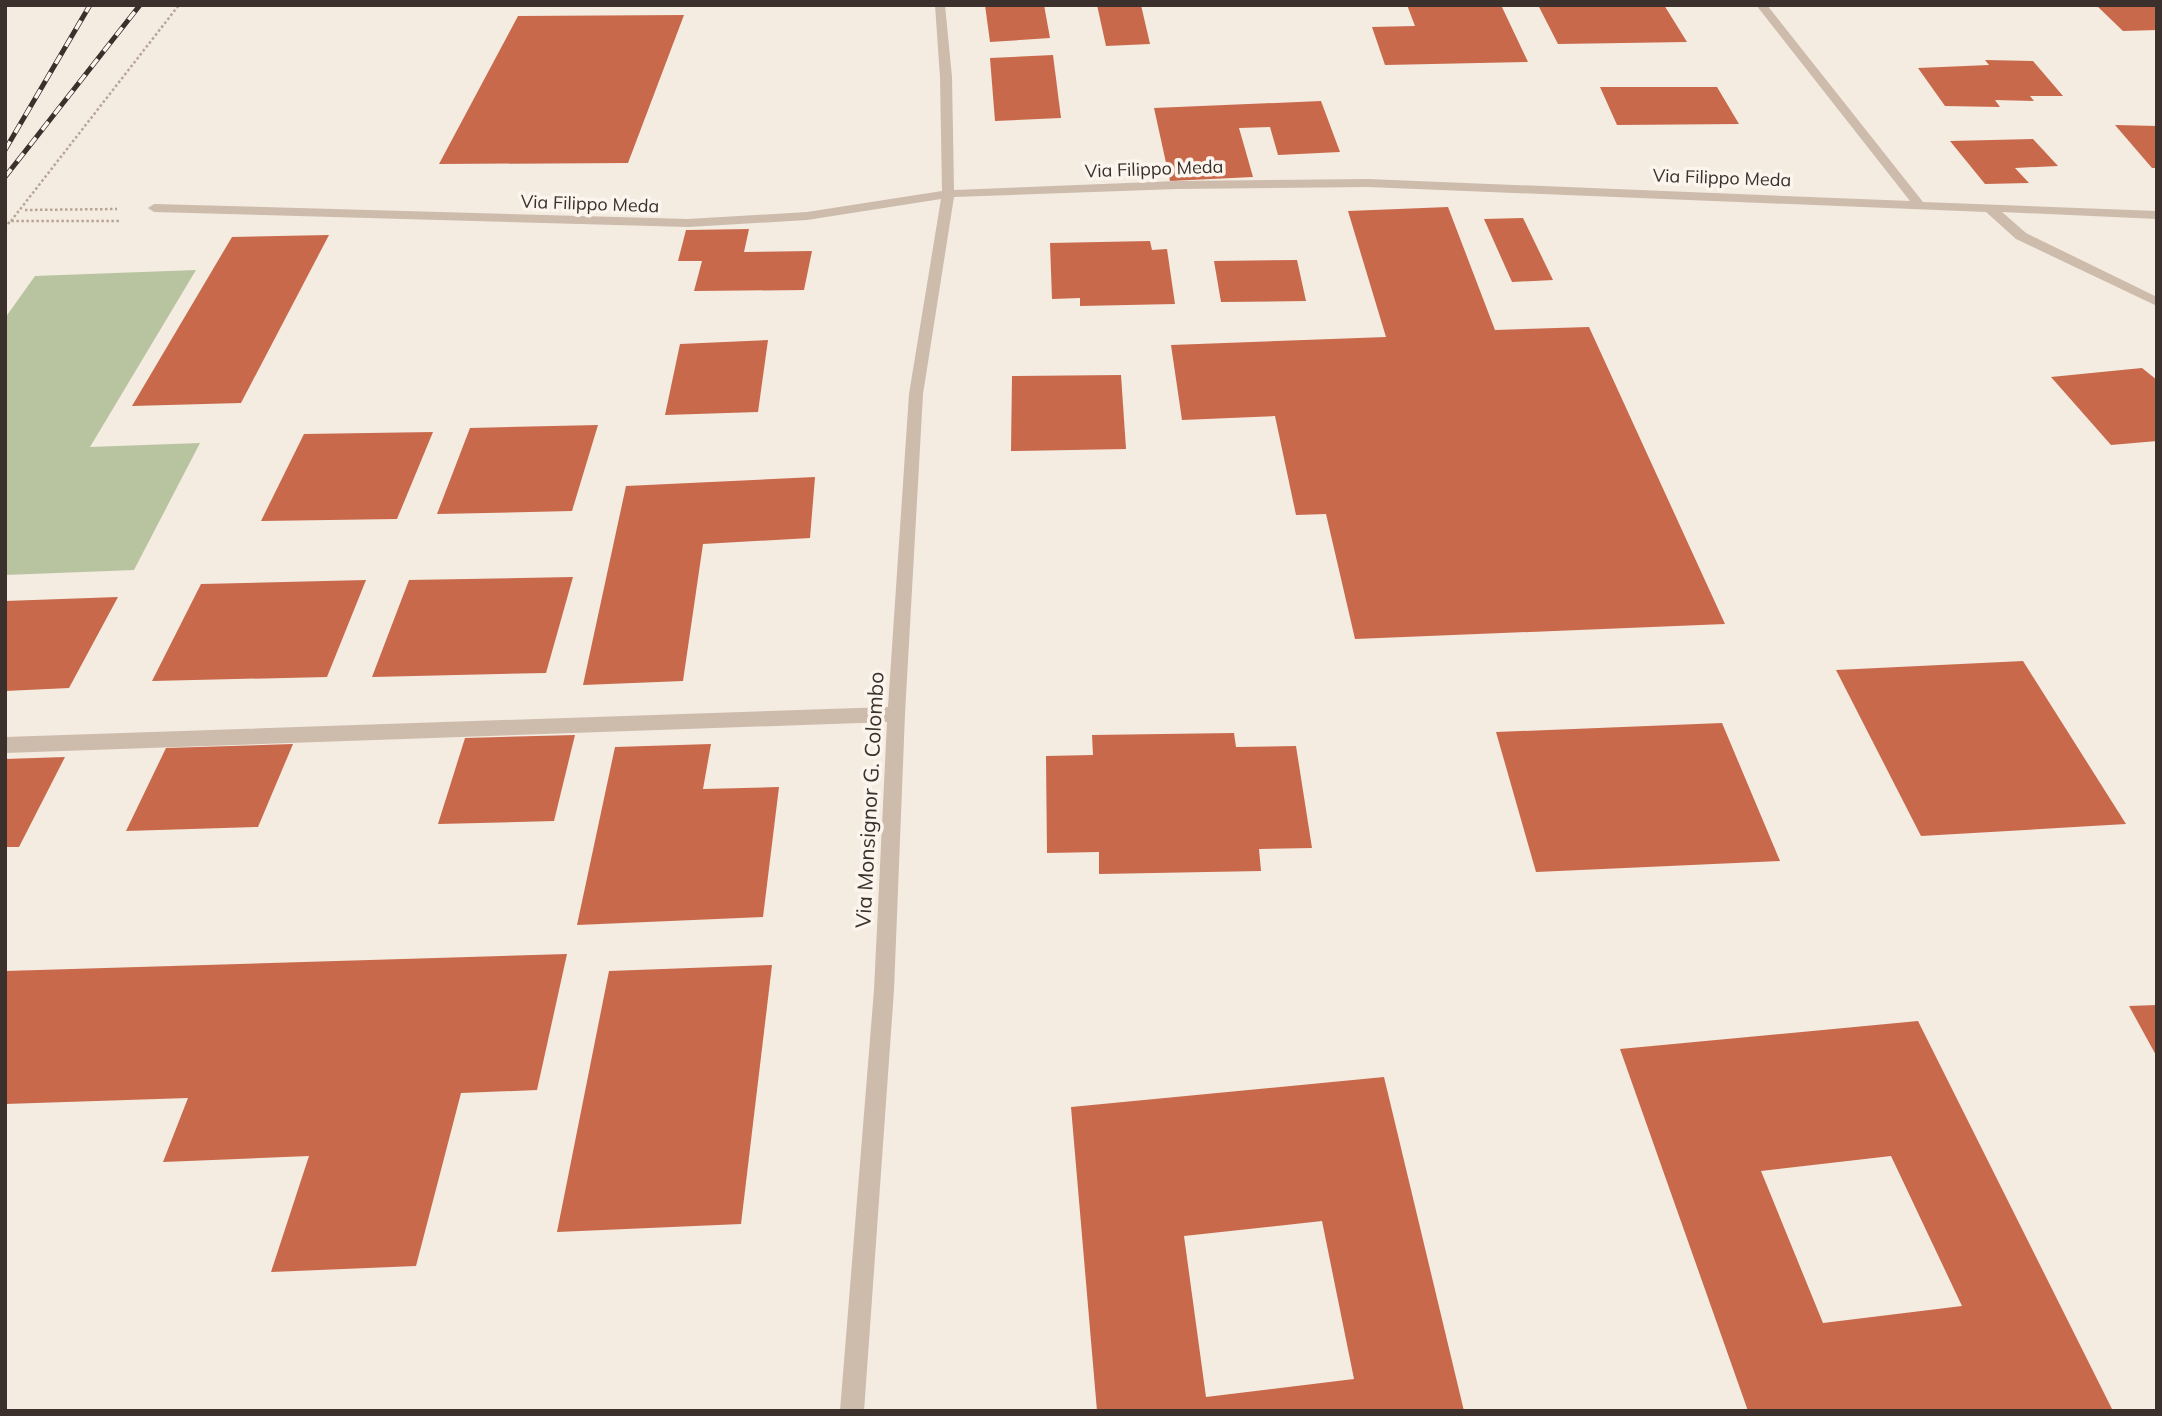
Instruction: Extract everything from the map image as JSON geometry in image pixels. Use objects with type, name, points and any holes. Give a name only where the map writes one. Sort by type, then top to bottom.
[{"type":"street","name":"Via Monsignor G. Colombo","points":[[852,1411],[884,990],[896,713],[916,394],[948,194],[946,77],[940,5]]},
{"type":"street","points":[[1761,5],[1918,203]]},
{"type":"street","name":"Via Filippo Meda","points":[[154,208],[688,223],[807,216],[948,194],[1177,185],[1368,183],[1918,203],[2157,215]]},
{"type":"street","points":[[1988,207],[2021,236],[2157,302]]},
{"type":"street","points":[[5,745],[896,713]]},
{"type":"path","points":[[5,228],[179,5]]},
{"type":"path","points":[[10,221],[148,220],[154,208],[25,210]]},
{"type":"green space","points":[[196,270],[90,447],[200,443],[134,570],[5,575],[5,318],[35,276]]},
{"type":"building","points":[[985,5],[1044,5],[1050,38],[990,42]]},
{"type":"building","points":[[1097,5],[1141,5],[1150,44],[1106,46]]},
{"type":"building","points":[[1407,5],[1501,5],[1528,62],[1385,65],[1372,27],[1415,26]]},
{"type":"building","points":[[1538,5],[1664,5],[1687,42],[1558,44]]},
{"type":"building","points":[[2096,5],[2157,5],[2157,30],[2123,31]]},
{"type":"building","points":[[684,15],[628,163],[439,164],[518,16]]},
{"type":"building","points":[[1053,55],[1061,118],[995,121],[990,58]]},
{"type":"building","points":[[1985,60],[2033,61],[2063,96],[2030,96],[2034,101],[1995,100],[2000,107],[1945,106],[1918,68],[1989,65]]},
{"type":"building","points":[[1600,87],[1717,87],[1739,124],[1617,125]]},
{"type":"building","points":[[1321,101],[1340,152],[1278,155],[1270,127],[1239,128],[1253,177],[1170,181],[1154,108]]},
{"type":"building","points":[[2115,125],[2157,126],[2157,168],[2152,168]]},
{"type":"building","points":[[2033,139],[2058,166],[2015,168],[2029,183],[1985,184],[1950,141]]},
{"type":"building","points":[[1448,207],[1495,330],[1589,327],[1725,624],[1355,639],[1326,514],[1296,515],[1275,416],[1182,420],[1171,345],[1386,337],[1348,211]]},
{"type":"building","points":[[1523,218],[1553,280],[1512,282],[1484,219]]},
{"type":"building","points":[[749,229],[744,252],[812,251],[804,290],[694,291],[702,261],[678,261],[686,230]]},
{"type":"building","points":[[329,235],[241,403],[132,406],[232,237]]},
{"type":"building","points":[[1150,241],[1152,250],[1167,249],[1175,304],[1080,306],[1080,298],[1052,299],[1050,243]]},
{"type":"building","points":[[1297,260],[1306,301],[1221,302],[1214,261]]},
{"type":"building","points":[[768,340],[758,412],[665,415],[680,344]]},
{"type":"building","points":[[2142,368],[2157,380],[2157,441],[2111,445],[2051,377]]},
{"type":"building","points":[[1121,375],[1126,449],[1011,451],[1012,376]]},
{"type":"building","points":[[598,425],[572,511],[437,514],[470,428]]},
{"type":"building","points":[[433,432],[397,519],[261,521],[304,434]]},
{"type":"building","points":[[815,477],[810,538],[703,544],[683,681],[583,685],[626,486]]},
{"type":"building","points":[[573,577],[546,673],[372,677],[409,580]]},
{"type":"building","points":[[366,580],[327,677],[152,681],[201,584]]},
{"type":"building","points":[[118,597],[69,688],[5,691],[5,601]]},
{"type":"building","points":[[2023,661],[2126,824],[1921,836],[1836,670]]},
{"type":"building","points":[[1722,723],[1780,861],[1536,872],[1496,732]]},
{"type":"building","points":[[1234,733],[1236,747],[1296,746],[1312,848],[1259,849],[1261,871],[1099,874],[1099,852],[1047,853],[1046,756],[1093,755],[1092,735]]},
{"type":"building","points":[[575,735],[554,821],[438,824],[465,738]]},
{"type":"building","points":[[293,744],[258,827],[126,831],[166,748]]},
{"type":"building","points":[[711,744],[703,789],[779,787],[763,917],[577,925],[615,747]]},
{"type":"building","points":[[65,757],[19,847],[5,847],[5,759]]},
{"type":"building","points":[[567,954],[537,1090],[461,1093],[416,1266],[271,1272],[309,1156],[163,1162],[188,1098],[5,1104],[5,971]]},
{"type":"building","points":[[772,965],[741,1224],[557,1232],[609,971]]},
{"type":"building","points":[[2157,1005],[2157,1057],[2129,1006]]},
{"type":"building","points":[[1918,1021],[2113,1411],[1748,1411],[1620,1049]],"holes":[[[1891,1156],[1962,1306],[1823,1323],[1761,1171]]]},
{"type":"building","points":[[1384,1077],[1464,1411],[1097,1411],[1071,1107]],"holes":[[[1322,1221],[1354,1379],[1206,1397],[1184,1236]]]},
{"type":"railway","points":[[5,150],[90,5]]},
{"type":"railway","points":[[5,177],[140,5]]}]
